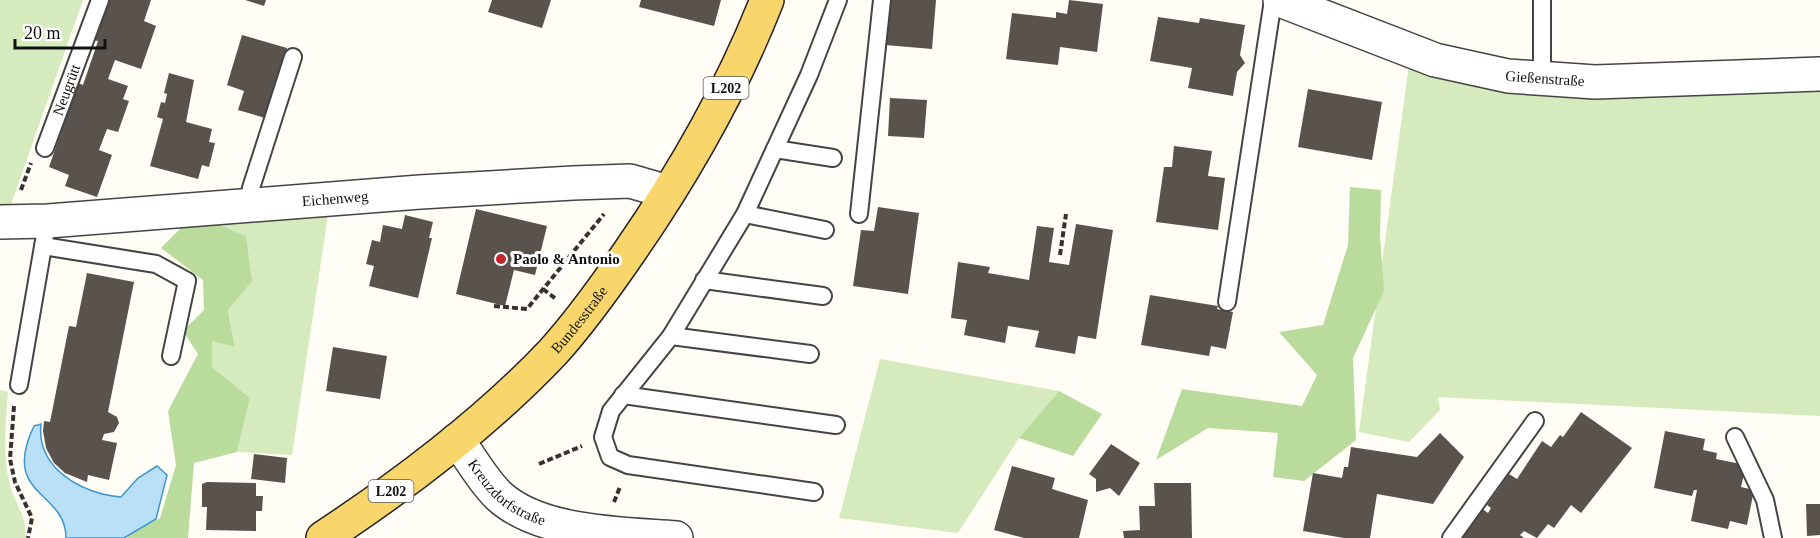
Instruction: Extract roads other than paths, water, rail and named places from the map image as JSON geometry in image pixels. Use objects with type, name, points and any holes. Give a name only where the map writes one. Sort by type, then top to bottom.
[{"type":"main road","name":"Bundesstraße","points":[[323,538],[435,459],[458,440],[502,401],[565,338],[616,272],[699,142],[754,33],[767,0]]},
{"type":"street","name":"Gießenstraße","points":[[1280,0],[1435,60],[1508,76],[1595,82],[1820,74]]},
{"type":"street","name":"Eichenweg","points":[[5,222],[46,233],[249,205],[600,182],[630,181],[668,192]]},
{"type":"street","name":"Kreuzdorfstraße","points":[[458,440],[500,496],[539,529],[676,538]]},
{"type":"lane","name":"Neugrütt","points":[[45,148],[100,0]]},
{"type":"lane","points":[[814,492],[628,465],[610,457],[603,437],[610,411],[671,336],[745,214],[809,75],[838,0]]},
{"type":"lane","points":[[859,214],[882,0]]},
{"type":"lane","points":[[1227,302],[1273,0]]},
{"type":"lane","points":[[1542,0],[1542,78]]},
{"type":"lane","points":[[249,205],[251,188],[293,57]]},
{"type":"lane","points":[[775,149],[833,158]]},
{"type":"lane","points":[[745,214],[825,230]]},
{"type":"lane","points":[[19,385],[46,233],[156,264],[187,281],[171,356]]},
{"type":"lane","points":[[704,280],[823,296]]},
{"type":"lane","points":[[671,336],[810,354]]},
{"type":"lane","points":[[623,395],[836,425]]},
{"type":"lane","points":[[1451,538],[1535,421]]},
{"type":"lane","points":[[1735,437],[1765,500],[1773,538]]},
{"type":"water","points":[[41,424],[41,440],[54,466],[64,476],[91,491],[121,497],[138,478],[157,466],[167,475],[156,519],[124,538],[66,538],[63,522],[56,510],[29,480],[25,467],[26,449],[34,426]]},
{"type":"place","name":"Paolo & Antonio","points":[[501,259]]}]
